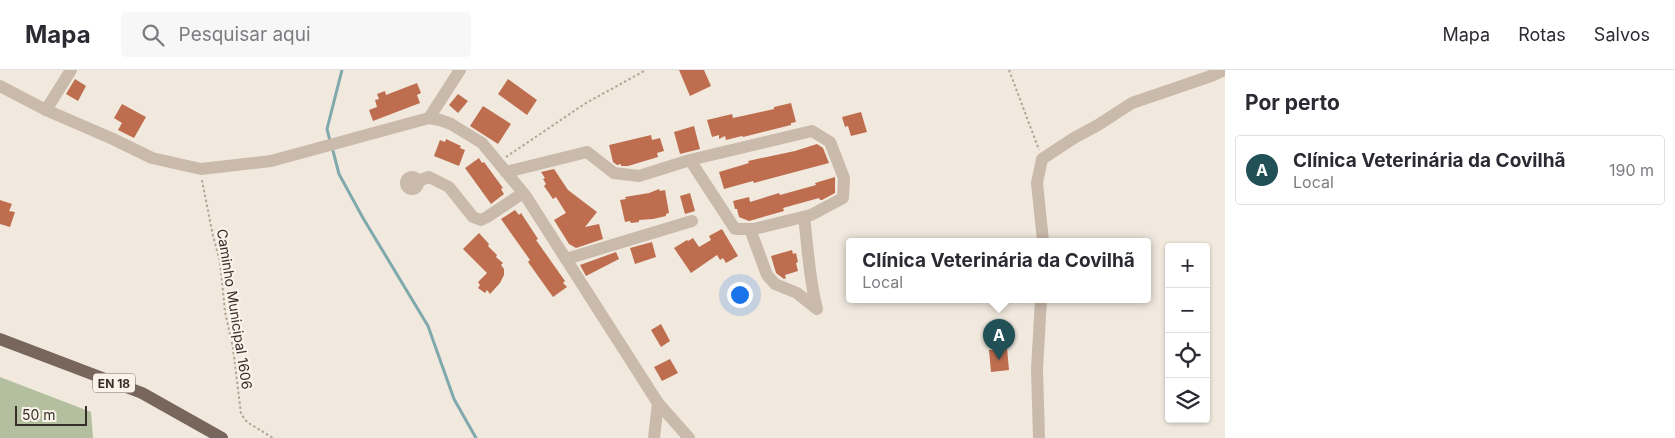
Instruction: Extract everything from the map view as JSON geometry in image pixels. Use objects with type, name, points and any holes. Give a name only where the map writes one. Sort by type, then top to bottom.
[{"type":"main road","name":"EN 18","points":[[0,339],[142,393],[222,438]]},
{"type":"street","points":[[46,110],[71,70]]},
{"type":"street","points":[[429,118],[460,70]]},
{"type":"street","points":[[1043,238],[1036,183],[1042,159],[1132,103],[1224,70]]},
{"type":"street","points":[[0,86],[46,110],[152,158],[201,168],[271,161],[429,118],[450,124],[482,143],[523,193],[658,403],[689,438]]},
{"type":"street","points":[[503,168],[588,152],[614,173],[640,176],[690,160],[812,130],[830,142],[844,178],[843,198],[811,215],[750,229],[735,229],[690,160]]},
{"type":"street","points":[[418,181],[430,177],[449,186],[473,217],[481,220],[487,218],[523,193]]},
{"type":"street","points":[[750,229],[767,275],[775,284],[797,293],[817,309],[811,284],[804,217]]},
{"type":"street","points":[[566,259],[692,220]]},
{"type":"street","points":[[1039,438],[1031,384],[1038,338],[1040,303]]},
{"type":"street","points":[[654,438],[658,403]]},
{"type":"path","points":[[503,168],[508,154],[586,103],[646,70]]},
{"type":"path","points":[[1009,70],[1042,159]]},
{"type":"path","name":"Caminho Municipal 1606","points":[[201,168],[211,227],[220,261],[225,312],[233,348],[242,414],[247,422],[272,438]]},
{"type":"green space","points":[[0,377],[91,412],[93,438],[0,438]]},
{"type":"building","points":[[679,70],[704,70],[711,86],[690,96]]},
{"type":"building","points":[[75,79],[86,86],[78,101],[66,94]]},
{"type":"building","points":[[508,79],[537,100],[527,115],[498,94]]},
{"type":"building","points":[[417,83],[421,93],[417,95],[420,103],[373,121],[369,110],[377,107],[375,100],[379,99],[377,94],[385,91],[386,95]]},
{"type":"building","points":[[458,94],[468,101],[458,113],[449,105]]},
{"type":"building","points":[[791,103],[796,122],[791,123],[791,125],[726,140],[725,136],[719,139],[719,135],[712,137],[707,120],[732,114],[733,118],[774,109],[774,107]]},
{"type":"building","points":[[122,104],[146,117],[134,138],[118,130],[122,123],[114,118]]},
{"type":"building","points":[[483,106],[511,124],[498,144],[470,126]]},
{"type":"building","points":[[861,112],[867,132],[851,136],[848,126],[845,127],[842,117]]},
{"type":"building","points":[[694,126],[700,149],[680,154],[674,132]]},
{"type":"building","points":[[651,135],[652,140],[660,138],[664,151],[657,153],[658,157],[628,166],[617,165],[613,162],[609,145]]},
{"type":"building","points":[[446,139],[465,150],[459,166],[434,156],[440,140],[445,142]]},
{"type":"building","points":[[817,144],[823,148],[829,163],[724,189],[719,172],[749,163],[748,161],[795,151]]},
{"type":"building","points":[[479,158],[503,188],[501,189],[504,194],[491,204],[465,168]]},
{"type":"building","points":[[554,169],[568,190],[597,212],[585,227],[599,224],[603,239],[576,248],[569,244],[554,220],[566,213],[556,197],[553,199],[544,186],[546,184],[543,179],[545,178],[541,172]]},
{"type":"building","points":[[835,177],[835,193],[822,200],[819,198],[783,208],[784,211],[749,221],[739,217],[737,209],[735,209],[733,201],[749,197],[750,202],[779,193],[780,195],[816,185],[815,183]]},
{"type":"building","points":[[659,189],[660,191],[665,190],[669,213],[666,216],[639,220],[639,222],[625,222],[620,200],[626,199],[625,197],[649,193]]},
{"type":"building","points":[[690,193],[695,211],[685,214],[680,196]]},
{"type":"building","points":[[0,200],[12,204],[9,211],[15,212],[10,227],[0,224]]},
{"type":"building","points":[[515,210],[519,215],[521,213],[538,239],[536,240],[565,281],[563,283],[567,287],[553,297],[501,219]]},
{"type":"building","points":[[722,229],[738,256],[726,263],[723,258],[720,260],[717,255],[691,273],[674,248],[693,238],[699,247],[711,240],[709,236]]},
{"type":"building","points":[[479,233],[497,255],[496,257],[503,263],[501,265],[504,269],[504,275],[500,283],[490,294],[487,290],[485,293],[478,288],[480,285],[478,282],[487,273],[463,249]]},
{"type":"building","points":[[652,242],[656,257],[635,264],[630,248]]},
{"type":"building","points":[[792,250],[793,254],[796,253],[798,271],[785,275],[786,278],[784,279],[776,273],[771,256]]},
{"type":"building","points":[[616,252],[619,259],[586,276],[580,265]]},
{"type":"building","points":[[661,324],[670,341],[661,347],[651,330]]},
{"type":"building","points":[[1007,348],[1009,370],[991,372],[989,350]]},
{"type":"building","points":[[670,359],[678,373],[662,381],[654,367]]},
{"type":"waterway","points":[[330,141],[327,129],[342,70]]},
{"type":"waterway","points":[[332,147],[339,174],[363,218],[428,326],[454,399],[476,438]]},
{"type":"place","name":"Clínica Veterinária da Covilhã","points":[[999,360]]}]
